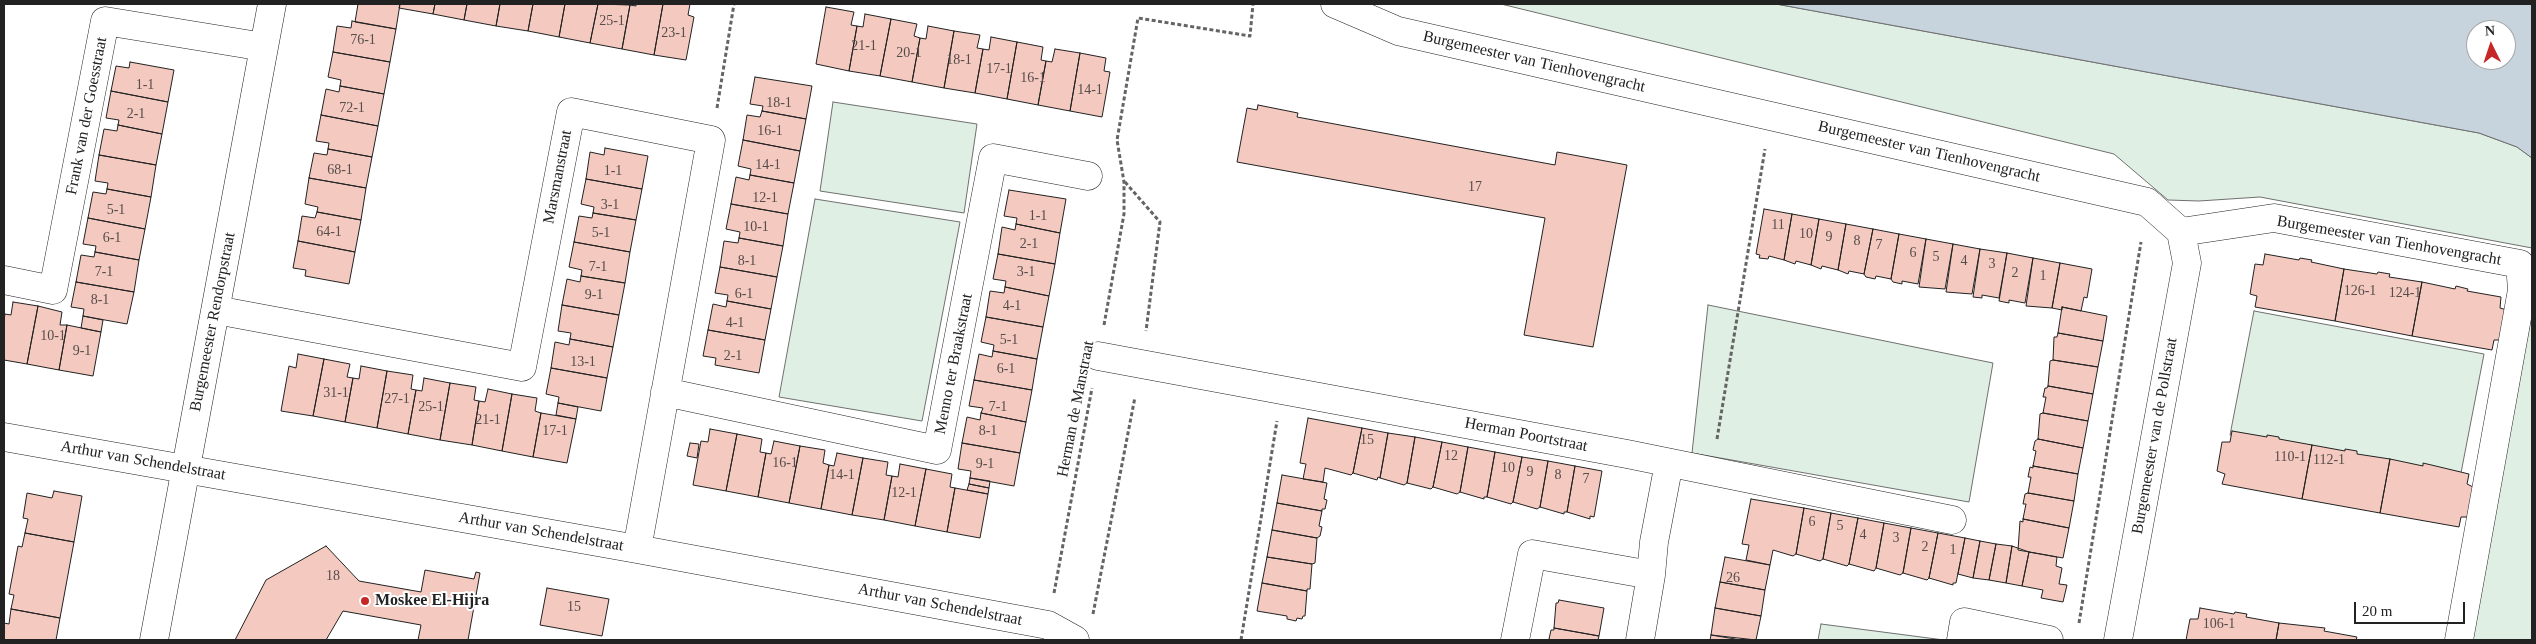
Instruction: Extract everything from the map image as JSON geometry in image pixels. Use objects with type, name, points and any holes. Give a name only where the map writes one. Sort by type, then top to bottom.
[{"type":"street","name":"Burgemeester Rendorpstraat","points":[[154,640],[272,4]]},
{"type":"street","name":"Burgemeester van Tienhovengracht","points":[[1335,4],[1398,31],[2147,202],[2181,232],[2274,218],[2520,264],[2522,290],[2459,640]]},
{"type":"street","name":"Frank van der Goesstraat","points":[[4,280],[53,290],[105,21],[264,47]]},
{"type":"street","name":"Marsmanstraat","points":[[216,310],[522,366],[571,112],[711,140]]},
{"type":"street","points":[[637,549],[711,140]]},
{"type":"street","name":"Menno ter Braakstraat","points":[[665,392],[937,450],[993,158],[1088,176]]},
{"type":"street","name":"Burgemeester van de Pollstraat","points":[[2118,640],[2187,263],[2181,232]]},
{"type":"street","name":"Herman Poortstraat","points":[[1098,356],[1711,471],[1952,520]]},
{"type":"street","name":"Arthur van Schendelstraat","points":[[4,437],[637,549],[1083,631]]},
{"type":"street","points":[[1640,640],[1651,575],[1654,542],[1669,463]]},
{"type":"street","points":[[1515,640],[1532,554],[1651,575]]},
{"type":"street","points":[[1961,640],[1964,622],[2049,640]]},
{"type":"path","points":[[711,140],[734,4]]},
{"type":"path","name":"Herman de Manstraat","points":[[1048,625],[1124,214],[1124,182],[1117,140],[1138,18],[1250,36],[1253,4]]},
{"type":"path","points":[[1711,471],[1770,116]]},
{"type":"path","points":[[1083,631],[1141,363],[1160,222],[1124,182]]},
{"type":"path","points":[[2078,630],[2147,202]]},
{"type":"path","points":[[1241,640],[1283,390]]},
{"type":"green space","points":[[1501,4],[1776,4],[2479,133],[2517,147],[2532,158],[2532,248],[2260,197],[2199,201],[2168,200],[2114,154]]},
{"type":"green space","points":[[833,102],[977,124],[964,213],[820,191]]},
{"type":"green space","points":[[815,199],[960,222],[922,421],[779,397]]},
{"type":"green space","points":[[2532,280],[2532,640],[2467,640]]},
{"type":"green space","points":[[1708,305],[1993,363],[1969,502],[1692,453]]},
{"type":"green space","points":[[2254,311],[2484,354],[2460,478],[2230,435]]},
{"type":"green space","points":[[1821,624],[1944,640],[1818,640]]},
{"type":"shaded area","points":[[1776,4],[2532,4],[2532,158],[2517,147],[2479,133]]},
{"type":"building","points":[[358,4],[400,4],[396,29],[355,22]]},
{"type":"building","points":[[400,4],[435,4],[433,14],[399,8]]},
{"type":"building","points":[[435,4],[467,4],[464,20],[433,14]]},
{"type":"building","points":[[467,4],[500,4],[496,26],[464,20]]},
{"type":"building","points":[[500,4],[533,4],[528,31],[496,26]]},
{"type":"building","points":[[533,4],[565,4],[559,37],[528,31]]},
{"type":"building","points":[[565,4],[598,4],[590,43],[559,37]]},
{"type":"building","points":[[598,4],[630,5],[622,49],[590,43]]},
{"type":"building","points":[[636,4],[663,4],[654,55],[622,49],[630,5],[636,6]]},
{"type":"building","points":[[663,4],[690,4],[688,15],[694,17],[686,60],[654,55]]},
{"type":"building","points":[[826,7],[854,12],[851,25],[857,26],[849,71],[816,64]]},
{"type":"building","points":[[865,14],[891,19],[880,76],[849,71],[857,26],[863,27]]},
{"type":"building","points":[[891,19],[917,24],[914,36],[920,38],[912,82],[880,76]]},
{"type":"building","points":[[352,21],[396,29],[390,62],[333,52],[337,26],[351,28]]},
{"type":"building","points":[[928,26],[954,31],[944,88],[912,82],[920,38],[926,39]]},
{"type":"building","points":[[954,31],[980,35],[977,48],[983,49],[975,93],[944,88]]},
{"type":"building","points":[[991,37],[1017,42],[1007,99],[975,93],[983,49],[989,50]]},
{"type":"building","points":[[1017,42],[1043,47],[1041,60],[1046,61],[1038,105],[1007,99]]},
{"type":"building","points":[[1055,49],[1080,53],[1070,111],[1038,105],[1046,61],[1052,62]]},
{"type":"building","points":[[333,52],[390,62],[384,94],[340,86],[341,80],[328,77]]},
{"type":"building","points":[[1080,53],[1106,58],[1104,71],[1110,72],[1102,117],[1070,111]]},
{"type":"building","points":[[130,62],[174,70],[168,102],[111,91],[116,66],[129,68]]},
{"type":"building","points":[[755,77],[812,86],[806,119],[762,111],[763,106],[750,104]]},
{"type":"building","points":[[340,86],[384,94],[378,126],[321,115],[326,89],[339,92]]},
{"type":"building","points":[[111,91],[168,102],[162,134],[118,125],[119,120],[106,118]]},
{"type":"building","points":[[1258,105],[1298,113],[1297,117],[1555,165],[1557,152],[1627,165],[1593,347],[1524,335],[1545,218],[1237,162],[1247,108],[1257,110]]},
{"type":"building","points":[[762,111],[806,119],[800,151],[743,140],[747,115],[760,117]]},
{"type":"building","points":[[321,115],[378,126],[372,157],[328,149],[329,143],[316,141]]},
{"type":"building","points":[[118,125],[162,134],[156,165],[99,155],[104,129],[117,131]]},
{"type":"building","points":[[743,140],[800,151],[794,183],[750,175],[751,169],[738,166]]},
{"type":"building","points":[[605,148],[648,156],[642,189],[586,179],[590,152],[604,155]]},
{"type":"building","points":[[328,149],[372,157],[366,188],[309,178],[314,153],[327,155]]},
{"type":"building","points":[[99,155],[156,165],[151,197],[107,189],[108,183],[95,181]]},
{"type":"building","points":[[750,175],[794,183],[788,214],[731,204],[736,177],[749,180]]},
{"type":"building","points":[[309,178],[366,188],[361,220],[317,212],[318,207],[305,204]]},
{"type":"building","points":[[586,179],[642,189],[636,220],[593,213],[594,207],[581,204]]},
{"type":"building","points":[[107,189],[151,197],[145,229],[88,218],[93,192],[106,194]]},
{"type":"building","points":[[1009,190],[1066,199],[1060,233],[1016,224],[1017,218],[1004,216]]},
{"type":"building","points":[[731,204],[788,214],[783,246],[739,238],[740,232],[726,229]]},
{"type":"building","points":[[1764,209],[1792,214],[1784,260],[1769,256],[1768,259],[1759,258],[1760,255],[1756,254]]},
{"type":"building","points":[[317,212],[361,220],[355,252],[298,241],[302,216],[315,218]]},
{"type":"building","points":[[593,213],[636,220],[630,252],[574,242],[579,216],[592,218]]},
{"type":"building","points":[[1792,214],[1819,219],[1811,265],[1796,261],[1795,264],[1784,260]]},
{"type":"building","points":[[88,218],[145,229],[139,260],[95,252],[96,246],[83,244]]},
{"type":"building","points":[[1819,219],[1846,224],[1838,270],[1822,266],[1821,269],[1811,265]]},
{"type":"building","points":[[1016,224],[1060,233],[1055,264],[998,254],[1002,227],[1015,230]]},
{"type":"building","points":[[1846,224],[1873,229],[1864,274],[1849,271],[1848,274],[1838,270]]},
{"type":"building","points":[[1873,229],[1899,234],[1891,279],[1876,276],[1875,279],[1866,277],[1864,274]]},
{"type":"building","points":[[1899,234],[1926,239],[1918,284],[1902,281],[1902,284],[1893,282],[1891,279]]},
{"type":"building","points":[[739,238],[783,246],[777,277],[720,267],[724,241],[738,243]]},
{"type":"building","points":[[1926,239],[1953,244],[1945,289],[1919,287]]},
{"type":"building","points":[[298,241],[355,252],[349,284],[305,276],[306,270],[293,268]]},
{"type":"building","points":[[574,242],[630,252],[625,283],[581,276],[582,270],[569,267]]},
{"type":"building","points":[[1953,244],[1980,249],[1972,294],[1946,292]]},
{"type":"building","points":[[1980,249],[2007,253],[1999,298],[1982,295],[1982,298],[1973,297]]},
{"type":"building","points":[[95,252],[139,260],[134,292],[76,282],[81,255],[94,257]]},
{"type":"building","points":[[2007,253],[2033,258],[2025,303],[2009,300],[2009,303],[1999,301]]},
{"type":"building","points":[[998,254],[1055,264],[1049,296],[1005,287],[1006,281],[993,279]]},
{"type":"building","points":[[2265,254],[2299,260],[2300,258],[2312,260],[2311,262],[2344,269],[2335,321],[2255,307],[2257,296],[2250,294],[2255,264],[2263,265]]},
{"type":"building","points":[[2033,258],[2060,263],[2052,308],[2026,306]]},
{"type":"building","points":[[2060,263],[2092,269],[2087,298],[2084,297],[2081,311],[2062,307],[2062,310],[2052,308]]},
{"type":"building","points":[[720,267],[777,277],[771,309],[727,301],[728,295],[715,293]]},
{"type":"building","points":[[2344,269],[2390,274],[2389,277],[2422,282],[2412,336],[2335,321]]},
{"type":"building","points":[[581,276],[625,283],[619,315],[562,305],[567,279],[580,282]]},
{"type":"building","points":[[76,282],[134,292],[127,324],[83,316],[84,309],[71,307]]},
{"type":"building","points":[[2422,282],[2455,289],[2456,286],[2468,289],[2467,291],[2501,297],[2500,308],[2507,310],[2502,340],[2494,340],[2492,350],[2412,336]]},
{"type":"building","points":[[1005,287],[1049,296],[1043,327],[986,317],[990,291],[1004,293]]},
{"type":"building","points":[[727,301],[771,309],[765,340],[708,330],[713,304],[726,307]]},
{"type":"building","points":[[13,302],[38,306],[27,364],[4,360],[4,320],[5,314],[11,315]]},
{"type":"building","points":[[562,305],[619,315],[613,347],[570,339],[571,333],[558,331]]},
{"type":"building","points":[[38,306],[62,312],[60,325],[67,325],[59,370],[27,364]]},
{"type":"building","points":[[2062,307],[2107,316],[2103,341],[2058,333]]},
{"type":"building","points":[[83,316],[103,320],[101,332],[81,328]]},
{"type":"building","points":[[986,317],[1043,327],[1037,359],[993,351],[994,345],[981,342]]},
{"type":"building","points":[[67,325],[101,332],[93,376],[59,370]]},
{"type":"building","points":[[708,330],[765,340],[759,373],[715,365],[716,358],[703,356]]},
{"type":"building","points":[[2058,333],[2103,341],[2098,367],[2053,360],[2054,337],[2057,337]]},
{"type":"building","points":[[570,339],[613,347],[607,378],[551,368],[555,342],[569,345]]},
{"type":"building","points":[[993,351],[1037,359],[1032,390],[974,380],[979,354],[992,357]]},
{"type":"building","points":[[298,354],[324,359],[313,416],[281,411],[289,366],[296,368]]},
{"type":"building","points":[[324,359],[350,364],[347,377],[353,378],[345,422],[313,416]]},
{"type":"building","points":[[2050,361],[2098,367],[2093,394],[2048,386]]},
{"type":"building","points":[[361,366],[387,371],[377,428],[345,422],[353,378],[359,379]]},
{"type":"building","points":[[551,368],[607,378],[601,411],[558,403],[559,397],[546,394]]},
{"type":"building","points":[[387,371],[413,375],[411,389],[416,390],[408,434],[377,428]]},
{"type":"building","points":[[424,378],[450,383],[440,440],[408,434],[416,390],[422,391]]},
{"type":"building","points":[[974,380],[1032,390],[1026,422],[981,413],[983,408],[969,406]]},
{"type":"building","points":[[450,383],[476,387],[474,400],[479,401],[472,445],[440,440]]},
{"type":"building","points":[[2048,386],[2093,394],[2088,421],[2043,413],[2046,397],[2043,397],[2045,388]]},
{"type":"building","points":[[488,389],[512,394],[502,451],[472,445],[479,401],[485,402]]},
{"type":"building","points":[[512,394],[537,398],[535,411],[541,413],[533,457],[502,451]]},
{"type":"building","points":[[558,403],[578,407],[576,419],[556,415]]},
{"type":"building","points":[[541,413],[576,419],[567,463],[533,457]]},
{"type":"building","points":[[981,413],[1026,422],[1020,453],[962,443],[967,417],[980,420]]},
{"type":"building","points":[[2040,414],[2088,421],[2083,448],[2038,439]]},
{"type":"building","points":[[1308,418],[1362,428],[1351,475],[1325,468],[1323,482],[1303,479],[1306,464],[1300,463]]},
{"type":"building","points":[[1362,428],[1388,433],[1380,478],[1378,477],[1377,480],[1353,473]]},
{"type":"building","points":[[710,429],[737,434],[726,491],[693,485],[701,441],[708,442]]},
{"type":"building","points":[[2232,431],[2267,437],[2267,435],[2279,437],[2279,439],[2312,445],[2302,499],[2222,484],[2225,474],[2217,471],[2222,442],[2230,442]]},
{"type":"building","points":[[1388,433],[1415,437],[1407,483],[1404,485],[1380,478]]},
{"type":"building","points":[[737,434],[762,439],[760,452],[766,453],[758,497],[726,491]]},
{"type":"building","points":[[1415,437],[1442,442],[1431,489],[1407,483]]},
{"type":"building","points":[[2038,439],[2083,448],[2078,474],[2033,466],[2036,451],[2033,450],[2035,441]]},
{"type":"building","points":[[774,441],[800,446],[789,503],[758,497],[766,453],[771,454]]},
{"type":"building","points":[[1442,442],[1468,447],[1460,492],[1457,494],[1433,487]]},
{"type":"building","points":[[690,443],[699,444],[697,458],[687,456]]},
{"type":"building","points":[[962,443],[1020,453],[1014,486],[970,478],[971,471],[958,469]]},
{"type":"building","points":[[2312,445],[2345,451],[2345,449],[2357,451],[2357,454],[2390,459],[2380,513],[2302,499]]},
{"type":"building","points":[[800,446],[825,450],[823,463],[829,465],[821,509],[789,503]]},
{"type":"building","points":[[1468,447],[1495,452],[1487,497],[1484,497],[1484,499],[1460,492]]},
{"type":"building","points":[[1495,452],[1522,457],[1511,504],[1487,497]]},
{"type":"building","points":[[837,453],[863,458],[852,515],[821,509],[829,465],[834,466]]},
{"type":"building","points":[[1522,457],[1548,461],[1540,507],[1537,509],[1513,502]]},
{"type":"building","points":[[863,458],[888,462],[886,475],[892,476],[884,520],[852,515]]},
{"type":"building","points":[[2390,459],[2423,466],[2423,463],[2469,474],[2467,484],[2475,488],[2470,517],[2461,517],[2459,527],[2380,513]]},
{"type":"building","points":[[1548,461],[1575,466],[1567,512],[1564,512],[1564,514],[1540,507]]},
{"type":"building","points":[[900,464],[926,469],[915,526],[884,520],[892,476],[898,477]]},
{"type":"building","points":[[1575,466],[1602,471],[1594,517],[1590,516],[1590,519],[1567,512]]},
{"type":"building","points":[[2033,466],[2078,474],[2074,501],[2028,493],[2031,477],[2028,477],[2030,467],[2033,468]]},
{"type":"building","points":[[926,469],[952,474],[950,487],[955,488],[947,532],[915,526]]},
{"type":"building","points":[[1282,475],[1327,483],[1324,499],[1327,500],[1325,509],[1322,509],[1322,511],[1277,503]]},
{"type":"building","points":[[970,478],[990,481],[989,488],[969,484]]},
{"type":"building","points":[[969,484],[989,488],[988,494],[967,490]]},
{"type":"building","points":[[955,488],[988,494],[980,538],[947,532]]},
{"type":"building","points":[[54,491],[82,496],[74,542],[25,533],[28,519],[23,518],[27,493],[52,498]]},
{"type":"building","points":[[2025,494],[2074,501],[2069,528],[2023,519],[2026,504],[2023,504]]},
{"type":"building","points":[[1751,499],[1804,508],[1796,554],[1793,556],[1773,550],[1770,565],[1746,560],[1749,545],[1742,544]]},
{"type":"building","points":[[1277,503],[1322,511],[1319,526],[1322,527],[1320,536],[1317,538],[1272,530]]},
{"type":"building","points":[[1804,508],[1831,513],[1823,559],[1820,561],[1796,554]]},
{"type":"building","points":[[1831,513],[1858,518],[1849,564],[1847,566],[1823,559]]},
{"type":"building","points":[[1858,518],[1884,523],[1874,571],[1849,564]]},
{"type":"building","points":[[2023,519],[2069,528],[2063,558],[2018,550],[2020,521],[2023,522]]},
{"type":"building","points":[[1884,523],[1911,528],[1903,573],[1900,575],[1876,568]]},
{"type":"building","points":[[1911,528],[1938,533],[1927,580],[1903,573]]},
{"type":"building","points":[[1272,530],[1317,538],[1315,563],[1267,557]]},
{"type":"building","points":[[25,533],[74,542],[60,618],[11,609],[14,595],[9,594],[18,546],[22,547]]},
{"type":"building","points":[[1938,533],[1965,538],[1956,583],[1953,583],[1953,585],[1929,578]]},
{"type":"building","points":[[1965,538],[1980,541],[1973,578],[1958,574]]},
{"type":"building","points":[[1980,541],[1996,544],[1989,580],[1973,578]]},
{"type":"building","points":[[1996,544],[2012,546],[2006,583],[1989,580]]},
{"type":"building","name":"Moskee El-Hijra","points":[[326,546],[359,581],[421,592],[425,570],[474,579],[476,572],[480,573],[468,640],[418,640],[421,625],[343,611],[326,640],[235,640],[266,580]]},
{"type":"building","points":[[2012,546],[2029,552],[2022,586],[2006,583]]},
{"type":"building","points":[[2029,552],[2057,557],[2056,566],[2062,568],[2059,584],[2067,585],[2063,602],[2041,598],[2043,590],[2022,586]]},
{"type":"building","points":[[1267,557],[1312,564],[1310,589],[1307,589],[1307,591],[1262,583]]},
{"type":"building","points":[[1725,557],[1770,565],[1765,590],[1720,582]]},
{"type":"building","points":[[1720,582],[1765,590],[1761,616],[1715,608]]},
{"type":"building","points":[[1262,583],[1307,591],[1305,616],[1302,619],[1297,618],[1296,621],[1287,619],[1287,616],[1257,611]]},
{"type":"building","points":[[547,588],[609,599],[602,636],[540,625]]},
{"type":"building","points":[[1559,600],[1604,608],[1599,636],[1554,628],[1556,603]]},
{"type":"building","points":[[1715,608],[1761,616],[1756,640],[1711,635]]},
{"type":"building","points":[[2200,608],[2234,614],[2235,612],[2247,614],[2246,617],[2279,623],[2276,640],[2186,640],[2190,619],[2198,619]]},
{"type":"building","points":[[11,609],[60,618],[56,640],[4,640],[4,623],[9,624]]},
{"type":"building","points":[[2279,623],[2325,628],[2324,631],[2357,637],[2356,640],[2276,640]]},
{"type":"building","points":[[1554,628],[1599,636],[1598,640],[1552,640],[1549,639],[1551,630],[1554,630]]},
{"type":"building","points":[[1711,635],[1741,640],[1710,640]]},
{"type":"place","name":"Moskee El-Hijra","points":[[365,601]]}]
